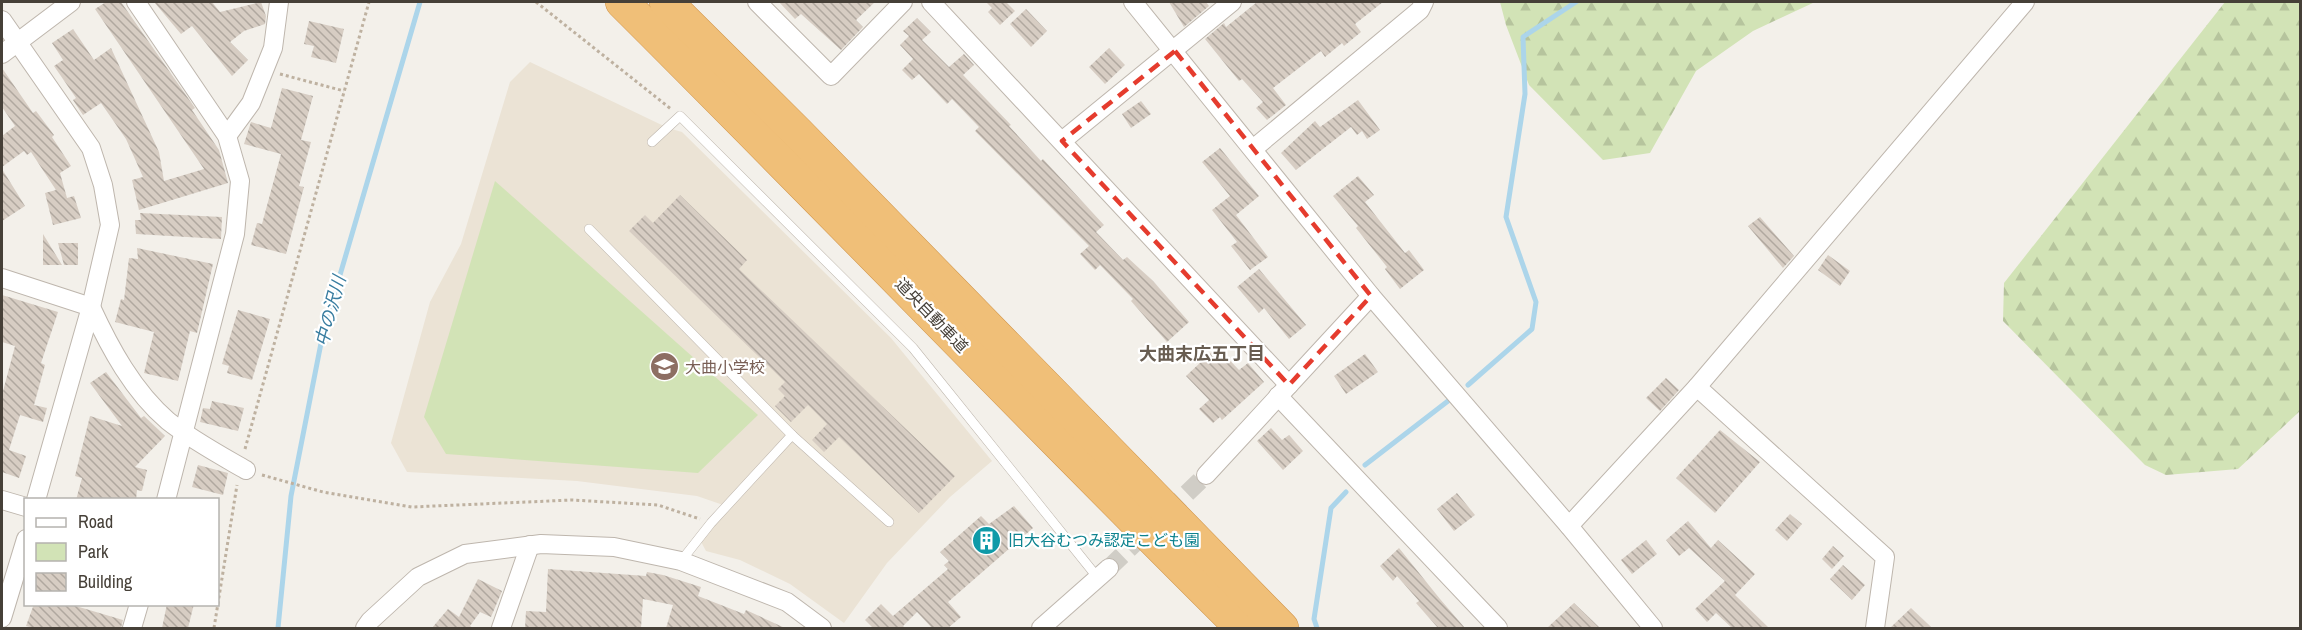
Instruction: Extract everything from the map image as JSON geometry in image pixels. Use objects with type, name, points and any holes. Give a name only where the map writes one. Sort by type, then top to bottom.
[{"type":"highway","name":"道央自動車道","points":[[622,2],[829,208],[1090,478],[1242,628]]},
{"type":"highway","name":"道央自動車道","points":[[666,2],[797,132],[1282,628]]},
{"type":"street","points":[[2,54],[71,2]]},
{"type":"street","points":[[136,2],[227,136],[240,181],[235,234],[167,498]]},
{"type":"street","points":[[227,136],[251,103],[273,48],[279,2]]},
{"type":"street","points":[[757,2],[831,76],[903,2]]},
{"type":"street","points":[[931,2],[1062,141],[1283,391],[1498,628]]},
{"type":"street","points":[[1133,2],[1175,51],[1371,296],[1569,526],[1653,628]]},
{"type":"street","points":[[1062,141],[1175,51],[1232,2]]},
{"type":"street","points":[[1253,149],[1420,10],[1424,2]]},
{"type":"street","points":[[1569,526],[1697,387],[2025,2]]},
{"type":"street","points":[[2,21],[91,148],[103,185],[110,225],[91,307],[37,498]]},
{"type":"street","points":[[2,278],[91,307],[108,345],[143,396],[184,433],[243,469]]},
{"type":"street","points":[[1206,475],[1371,296]]},
{"type":"street","points":[[1697,387],[1885,557],[1875,628]]},
{"type":"street","points":[[2,500],[24,506]]},
{"type":"street","points":[[501,628],[530,545]]},
{"type":"street","points":[[365,628],[418,577],[465,554],[530,545],[614,547],[681,561],[787,602],[822,628]]},
{"type":"street","points":[[2,618],[24,546]]},
{"type":"street","points":[[1041,628],[1103,573]]},
{"type":"street","points":[[132,628],[138,606]]},
{"type":"lane","points":[[652,142],[680,116],[913,348],[1103,573]]},
{"type":"lane","points":[[589,228],[792,435],[889,522]]},
{"type":"lane","points":[[681,561],[711,523],[792,435]]},
{"type":"path","points":[[219,601],[243,469],[369,2]]},
{"type":"path","points":[[536,2],[680,116]]},
{"type":"path","points":[[264,70],[344,91]]},
{"type":"path","points":[[243,469],[323,492],[412,507],[572,500],[658,505],[711,523]]},
{"type":"path","points":[[214,628],[218,606]]},
{"type":"highlighted area","points":[[1175,51],[1371,296],[1289,385],[1062,141]]},
{"type":"shaded area","name":"大曲小学校","points":[[530,62],[668,128],[682,132],[891,338],[992,461],[950,497],[887,563],[844,623],[790,584],[740,560],[706,551],[699,538],[729,507],[697,496],[577,481],[407,472],[391,443],[430,302],[461,244],[510,82]]},
{"type":"green space","points":[[1500,2],[1815,2],[1753,31],[1696,71],[1650,153],[1603,160],[1529,85],[1506,25]]},
{"type":"green space","points":[[2225,2],[2300,2],[2300,411],[2238,469],[2166,475],[2145,465],[2003,321],[2004,283]]},
{"type":"green space","points":[[495,181],[758,415],[698,473],[446,454],[424,417]]},
{"type":"building","points":[[106,2],[121,2],[195,108],[192,110],[219,150],[228,183],[139,210],[132,180],[143,177],[126,139],[101,103],[83,115],[73,100],[76,98],[54,66],[63,60],[52,43],[73,29],[94,60],[111,48],[159,152],[164,181],[204,169],[95,9]]},
{"type":"building","points":[[154,2],[212,2],[220,12],[261,2],[266,16],[265,24],[244,31],[230,42],[248,60],[232,76],[192,26],[181,34]]},
{"type":"building","points":[[779,2],[875,2],[856,20],[863,27],[841,50],[801,14],[795,19]]},
{"type":"building","points":[[986,2],[1006,2],[1015,11],[1000,25],[988,12],[992,8]]},
{"type":"building","points":[[1169,2],[1206,2],[1209,6],[1184,27]]},
{"type":"building","points":[[1257,2],[1383,2],[1355,24],[1361,32],[1344,46],[1342,43],[1325,57],[1321,51],[1273,88],[1286,105],[1267,120],[1256,108],[1263,102],[1242,79],[1239,81],[1205,39],[1224,23],[1226,27]]},
{"type":"building","points":[[1026,9],[1047,31],[1031,47],[1010,24]]},
{"type":"building","points":[[917,18],[931,32],[922,40],[949,67],[964,54],[974,65],[963,75],[1011,125],[1009,126],[1041,161],[1043,159],[1104,225],[1096,232],[1123,260],[1127,257],[1153,281],[1189,322],[1167,342],[1131,301],[1133,299],[1100,265],[1095,270],[1080,254],[1089,246],[975,131],[979,127],[952,99],[947,104],[919,74],[912,80],[902,70],[913,59],[900,45],[909,36],[903,31]]},
{"type":"building","points":[[309,21],[344,29],[336,63],[311,57],[314,46],[304,44]]},
{"type":"building","points":[[1109,48],[1125,65],[1105,84],[1089,67]]},
{"type":"building","points":[[2,68],[33,113],[36,111],[54,135],[52,137],[71,166],[60,173],[67,198],[74,196],[81,218],[53,225],[45,193],[56,190],[31,152],[27,155],[24,151],[2,167],[2,136],[15,126],[2,107]]},
{"type":"building","points":[[282,88],[313,96],[301,140],[311,142],[299,186],[304,187],[286,254],[251,245],[257,223],[262,224],[281,154],[244,144],[251,122],[271,128]]},
{"type":"building","points":[[1358,100],[1380,130],[1367,139],[1362,131],[1357,135],[1351,127],[1296,170],[1281,153],[1315,121],[1320,127]]},
{"type":"building","points":[[1141,101],[1151,114],[1131,128],[1122,114]]},
{"type":"building","points":[[1220,148],[1259,196],[1236,215],[1268,257],[1250,270],[1231,246],[1237,242],[1212,210],[1230,196],[1202,162]]},
{"type":"building","points":[[2,169],[25,206],[2,221]]},
{"type":"building","points":[[1358,176],[1374,195],[1365,202],[1405,253],[1409,250],[1424,270],[1400,289],[1385,269],[1387,267],[1356,228],[1358,226],[1333,196]]},
{"type":"building","points":[[680,195],[747,260],[739,269],[955,476],[919,513],[839,437],[824,452],[812,440],[827,424],[808,405],[791,422],[775,406],[785,396],[778,389],[785,382],[629,231],[645,215],[653,223]]},
{"type":"building","points":[[140,213],[222,217],[221,239],[136,234],[135,220],[141,220]]},
{"type":"building","points":[[1760,217],[1794,256],[1783,268],[1748,226]]},
{"type":"building","points":[[43,234],[62,265],[43,265]]},
{"type":"building","points":[[58,243],[78,243],[78,265],[64,265]]},
{"type":"building","points":[[137,248],[213,264],[197,333],[190,331],[178,381],[144,373],[154,332],[115,322],[121,299],[124,300],[129,258],[138,259]]},
{"type":"building","points":[[1828,255],[1850,271],[1840,286],[1818,270]]},
{"type":"building","points":[[1259,269],[1306,325],[1289,339],[1264,308],[1259,313],[1237,287]]},
{"type":"building","points":[[2,295],[58,312],[41,363],[45,365],[34,405],[47,408],[43,422],[20,415],[9,450],[26,456],[19,478],[2,472],[2,395],[15,346],[2,342]]},
{"type":"building","points":[[238,310],[270,319],[252,380],[227,373],[229,366],[222,364]]},
{"type":"building","points":[[1217,347],[1239,370],[1248,363],[1264,382],[1222,420],[1220,417],[1213,423],[1199,409],[1209,400],[1186,376]]},
{"type":"building","points":[[1365,354],[1378,372],[1346,394],[1334,376]]},
{"type":"building","points":[[106,372],[141,418],[144,416],[165,436],[135,467],[147,470],[142,491],[137,490],[136,498],[77,498],[82,478],[75,476],[90,416],[122,426],[90,383]]},
{"type":"building","points":[[1666,378],[1679,390],[1660,411],[1646,398]]},
{"type":"building","points":[[212,401],[244,408],[238,431],[200,422],[203,408],[210,409]]},
{"type":"building","points":[[1271,428],[1282,440],[1289,435],[1303,451],[1283,470],[1257,441]]},
{"type":"building","points":[[1720,430],[1760,462],[1715,513],[1676,478]]},
{"type":"building","points":[[198,465],[228,473],[223,495],[192,487]]},
{"type":"building","points":[[1457,493],[1475,515],[1454,531],[1437,509]]},
{"type":"building","points":[[1014,506],[1033,528],[948,602],[961,617],[948,628],[932,628],[917,612],[903,626],[905,628],[873,628],[865,620],[881,604],[893,616],[948,569],[944,565],[949,561],[940,552],[981,516],[989,524]]},
{"type":"building","points":[[1790,514],[1802,524],[1787,541],[1775,530]]},
{"type":"building","points":[[1688,521],[1711,548],[1718,540],[1755,574],[1735,595],[1769,628],[1732,628],[1716,613],[1707,622],[1695,609],[1725,581],[1689,548],[1679,556],[1666,540]]},
{"type":"building","points":[[1646,540],[1657,554],[1632,574],[1621,560]]},
{"type":"building","points":[[1833,546],[1844,556],[1832,569],[1822,559]]},
{"type":"building","points":[[1399,548],[1465,628],[1438,628],[1397,576],[1393,581],[1380,566]]},
{"type":"building","points":[[1843,565],[1865,585],[1852,600],[1830,579]]},
{"type":"building","points":[[548,569],[646,576],[647,572],[663,575],[701,587],[698,596],[744,614],[746,610],[785,628],[666,628],[673,605],[643,599],[641,628],[525,628],[526,611],[546,612]]},
{"type":"building","points":[[478,579],[502,591],[491,617],[480,612],[470,626],[473,628],[432,628],[448,609],[459,617]]},
{"type":"building","points":[[1574,603],[1600,628],[1547,628]]},
{"type":"building","points":[[33,606],[76,606],[123,620],[121,628],[34,628],[26,626]]},
{"type":"building","points":[[167,606],[194,606],[188,628],[162,628]]},
{"type":"building","points":[[1911,608],[1932,628],[1890,628]]},
{"type":"waterway","name":"中の沢川","points":[[278,628],[291,496],[323,333],[420,2]]},
{"type":"waterway","points":[[1468,385],[1532,329],[1536,302],[1506,217],[1525,94],[1523,37],[1576,2]]},
{"type":"waterway","points":[[1365,465],[1448,401]]},
{"type":"waterway","points":[[1317,628],[1314,619],[1331,508],[1346,492]]},
{"type":"tunnel","points":[[1109,568],[1206,475]]},
{"type":"place","name":"大曲小学校","points":[[664,367]]},
{"type":"place","name":"旧大谷むつみ認定こども園","points":[[987,540]]},
{"type":"district","name":"大曲末広五丁目","points":[[1202,353]]}]
